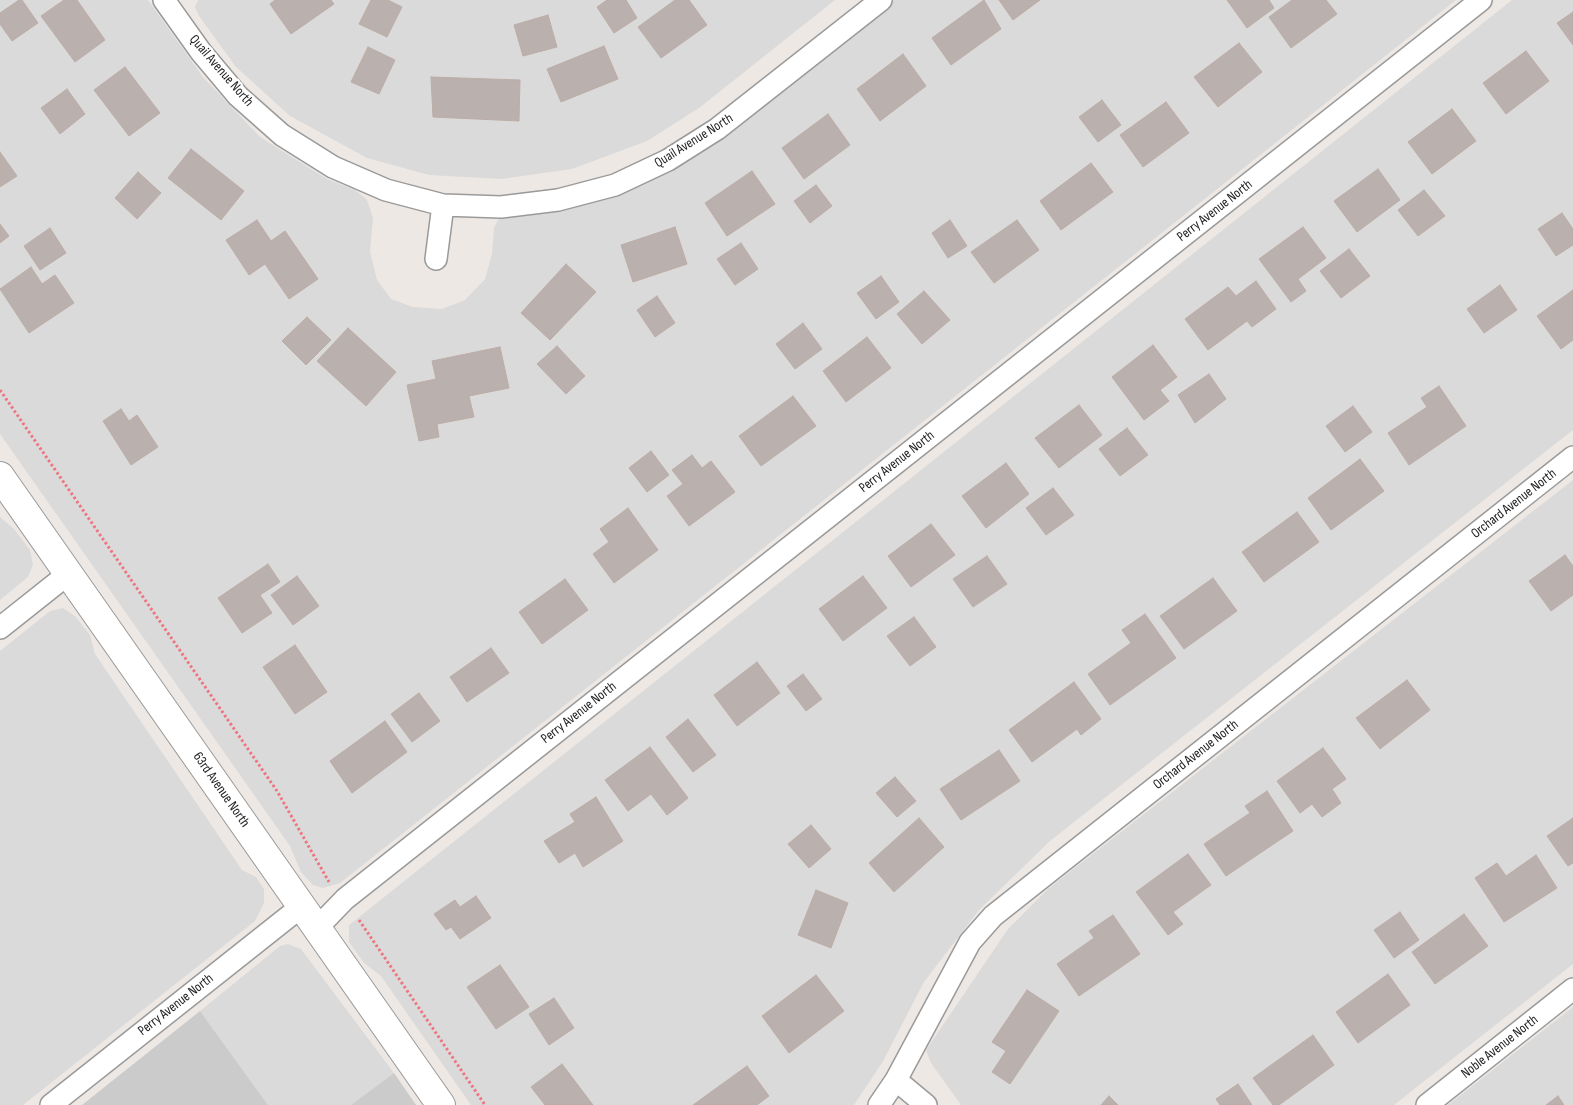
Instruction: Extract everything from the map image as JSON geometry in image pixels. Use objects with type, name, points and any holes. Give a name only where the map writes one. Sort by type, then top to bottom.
[{"type":"street","name":"Quail Avenue North","points":[[169,2],[201,52],[238,96],[282,135],[333,166],[386,190],[443,205],[501,207],[558,200],[615,185],[659,165],[717,129],[881,0]]},
{"type":"street","name":"Perry Avenue North","points":[[317,928],[345,899],[1481,0]]},
{"type":"street","points":[[436,259],[443,205]]},
{"type":"street","name":"Orchard Avenue North","points":[[879,1105],[896,1080],[970,942],[993,916],[1573,457]]},
{"type":"street","name":"63rd Avenue North","points":[[0,476],[441,1105]]},
{"type":"street","points":[[0,628],[68,574]]},
{"type":"street","name":"Perry Avenue North","points":[[51,1105],[302,906]]},
{"type":"street","name":"Noble Avenue North","points":[[1427,1105],[1573,989]]},
{"type":"street","points":[[896,1080],[926,1105]]},
{"type":"path","points":[[0,390],[194,668],[277,791],[324,877],[345,899],[485,1105]]},
{"type":"shaded area","points":[[0,0],[148,0],[203,77],[260,137],[327,179],[355,190],[367,200],[373,218],[370,252],[377,280],[391,299],[413,307],[442,309],[465,300],[485,279],[492,254],[494,228],[499,218],[510,211],[656,172],[890,0],[1456,0],[340,883],[323,888],[313,885],[301,872],[290,846],[0,434]]},
{"type":"shaded area","points":[[198,0],[835,0],[699,108],[647,141],[572,169],[501,179],[429,175],[367,158],[290,116],[236,67],[199,16],[195,7]]},
{"type":"shaded area","points":[[1512,0],[1573,0],[1573,430],[1050,841],[979,910],[924,982],[882,1063],[854,1105],[471,1105],[381,976],[364,963],[349,942],[349,925]]},
{"type":"shaded area","points":[[1573,480],[1573,964],[1394,1105],[961,1105],[931,1063],[926,1050],[1008,929],[1049,888]]},
{"type":"shaded area","points":[[0,517],[14,529],[30,550],[33,565],[28,577],[0,600]]},
{"type":"shaded area","points":[[63,608],[75,616],[90,635],[95,654],[242,870],[256,877],[264,889],[264,903],[255,921],[23,1105],[0,1105],[0,651],[50,611]]},
{"type":"shaded area","points":[[288,944],[301,949],[394,1073],[351,1105],[268,1105],[200,1011],[280,946]]},
{"type":"shaded area","points":[[1573,1007],[1573,1105],[1448,1105]]},
{"type":"shaded area","points":[[200,1011],[268,1105],[82,1105]]},
{"type":"shaded area","points":[[394,1073],[416,1105],[351,1105]]},
{"type":"building","points":[[19,0],[22,0],[38,23],[12,41],[0,24],[0,13]]},
{"type":"building","points":[[64,0],[77,0],[105,40],[75,62],[41,16]]},
{"type":"building","points":[[275,0],[331,0],[334,4],[291,34],[270,4]]},
{"type":"building","points":[[371,0],[388,0],[402,7],[387,37],[359,24]]},
{"type":"building","points":[[607,0],[626,0],[637,18],[614,33],[597,7]]},
{"type":"building","points":[[675,0],[689,0],[707,25],[661,58],[638,27]]},
{"type":"building","points":[[984,0],[1001,29],[951,65],[932,38]]},
{"type":"building","points":[[999,0],[1040,0],[1013,20]]},
{"type":"building","points":[[1227,0],[1269,0],[1274,8],[1247,28]]},
{"type":"building","points":[[1292,0],[1326,0],[1337,14],[1291,48],[1269,17]]},
{"type":"building","points":[[1573,12],[1573,45],[1557,23]]},
{"type":"building","points":[[548,15],[557,47],[523,56],[514,25]]},
{"type":"building","points":[[1239,43],[1262,72],[1218,107],[1194,77]]},
{"type":"building","points":[[604,46],[618,79],[561,102],[547,69]]},
{"type":"building","points":[[368,47],[395,60],[379,94],[351,82]]},
{"type":"building","points":[[1526,51],[1549,81],[1506,114],[1483,83]]},
{"type":"building","points":[[903,54],[926,86],[880,121],[857,89]]},
{"type":"building","points":[[125,67],[160,113],[129,136],[94,90]]},
{"type":"building","points":[[431,77],[520,80],[519,121],[433,117]]},
{"type":"building","points":[[67,89],[85,114],[60,134],[41,108]]},
{"type":"building","points":[[1102,100],[1121,125],[1098,142],[1079,117]]},
{"type":"building","points":[[1166,102],[1189,133],[1143,167],[1120,135]]},
{"type":"building","points":[[1452,109],[1476,141],[1432,174],[1408,142]]},
{"type":"building","points":[[828,114],[850,145],[804,179],[782,148]]},
{"type":"building","points":[[191,149],[244,191],[221,220],[168,178]]},
{"type":"building","points":[[0,152],[17,176],[0,187]]},
{"type":"building","points":[[1091,163],[1113,192],[1061,230],[1040,201]]},
{"type":"building","points":[[1378,169],[1400,200],[1357,232],[1334,201]]},
{"type":"building","points":[[752,171],[775,204],[727,236],[705,203]]},
{"type":"building","points":[[138,172],[161,193],[137,219],[115,198]]},
{"type":"building","points":[[816,185],[832,206],[810,223],[794,201]]},
{"type":"building","points":[[1424,190],[1445,216],[1418,236],[1398,210]]},
{"type":"building","points":[[1562,213],[1573,229],[1573,245],[1556,256],[1538,229]]},
{"type":"building","points":[[257,220],[271,241],[285,231],[318,279],[289,299],[265,264],[249,275],[226,240]]},
{"type":"building","points":[[950,220],[967,246],[948,258],[932,233]]},
{"type":"building","points":[[1017,220],[1039,250],[994,283],[971,252]]},
{"type":"building","points":[[0,224],[9,236],[0,243]]},
{"type":"building","points":[[675,227],[687,264],[633,282],[621,245]]},
{"type":"building","points":[[1303,227],[1326,258],[1298,279],[1306,291],[1291,302],[1259,259]]},
{"type":"building","points":[[50,228],[66,253],[40,270],[24,246]]},
{"type":"building","points":[[741,243],[758,269],[735,285],[717,259]]},
{"type":"building","points":[[1349,249],[1370,276],[1341,298],[1320,271]]},
{"type":"building","points":[[566,264],[596,292],[550,340],[521,313]]},
{"type":"building","points":[[31,267],[42,284],[55,275],[74,303],[29,333],[0,289]]},
{"type":"building","points":[[881,276],[899,302],[876,319],[857,293]]},
{"type":"building","points":[[1256,281],[1276,309],[1252,327],[1247,321],[1208,350],[1185,319],[1228,287],[1236,296]]},
{"type":"building","points":[[1500,285],[1517,310],[1484,333],[1467,309]]},
{"type":"building","points":[[1573,290],[1573,340],[1561,349],[1537,316]]},
{"type":"building","points":[[924,291],[950,320],[922,344],[897,314]]},
{"type":"building","points":[[657,296],[675,323],[655,337],[637,310]]},
{"type":"building","points":[[307,317],[331,340],[306,365],[282,341]]},
{"type":"building","points":[[803,323],[822,349],[795,369],[776,344]]},
{"type":"building","points":[[348,328],[396,372],[366,406],[317,361]]},
{"type":"building","points":[[867,337],[891,368],[846,402],[823,371]]},
{"type":"building","points":[[1153,345],[1177,377],[1160,390],[1169,401],[1144,420],[1112,377]]},
{"type":"building","points":[[557,346],[585,376],[566,394],[537,364]]},
{"type":"building","points":[[500,347],[509,388],[469,396],[474,417],[437,424],[439,437],[419,441],[407,385],[436,379],[432,361]]},
{"type":"building","points":[[1209,374],[1226,399],[1195,423],[1178,395]]},
{"type":"building","points":[[1439,386],[1466,426],[1409,465],[1388,433],[1427,407],[1421,398]]},
{"type":"building","points":[[793,396],[816,426],[761,466],[739,436]]},
{"type":"building","points":[[1079,405],[1102,435],[1059,468],[1035,438]]},
{"type":"building","points":[[1353,406],[1372,432],[1345,452],[1326,426]]},
{"type":"building","points":[[121,409],[129,421],[137,415],[158,447],[131,465],[103,421]]},
{"type":"building","points":[[1127,428],[1148,455],[1120,476],[1099,449]]},
{"type":"building","points":[[651,451],[669,475],[647,492],[629,468]]},
{"type":"building","points":[[692,455],[702,468],[711,461],[735,492],[689,526],[667,496],[683,484],[672,470]]},
{"type":"building","points":[[1360,459],[1384,491],[1331,530],[1308,498]]},
{"type":"building","points":[[1006,463],[1029,494],[986,528],[962,496]]},
{"type":"building","points":[[1053,488],[1074,515],[1046,535],[1026,508]]},
{"type":"building","points":[[628,508],[658,550],[614,583],[593,554],[609,542],[600,529]]},
{"type":"building","points":[[1297,512],[1319,542],[1264,582],[1242,552]]},
{"type":"building","points":[[931,524],[955,555],[911,587],[888,556]]},
{"type":"building","points":[[1565,555],[1573,566],[1573,595],[1551,611],[1529,581]]},
{"type":"building","points":[[987,556],[1007,584],[973,607],[953,579]]},
{"type":"building","points":[[268,564],[280,582],[260,595],[272,613],[242,633],[218,598]]},
{"type":"building","points":[[297,576],[319,606],[293,625],[271,595]]},
{"type":"building","points":[[863,576],[887,608],[843,641],[819,609]]},
{"type":"building","points":[[1213,578],[1237,611],[1184,649],[1160,616]]},
{"type":"building","points":[[565,579],[588,610],[542,644],[519,612]]},
{"type":"building","points":[[1145,614],[1176,658],[1110,705],[1088,674],[1131,643],[1122,630]]},
{"type":"building","points":[[914,617],[936,647],[910,666],[887,636]]},
{"type":"building","points":[[295,645],[327,692],[295,714],[263,667]]},
{"type":"building","points":[[491,648],[509,673],[467,702],[450,677]]},
{"type":"building","points":[[757,662],[780,693],[737,726],[714,695]]},
{"type":"building","points":[[803,674],[822,699],[806,711],[787,686]]},
{"type":"building","points":[[1407,680],[1430,710],[1380,749],[1356,718]]},
{"type":"building","points":[[1074,682],[1101,719],[1081,735],[1077,729],[1032,762],[1009,730]]},
{"type":"building","points":[[419,693],[440,721],[412,742],[391,714]]},
{"type":"building","points":[[688,719],[716,755],[693,772],[666,737]]},
{"type":"building","points":[[385,721],[407,752],[352,793],[330,761]]},
{"type":"building","points":[[650,747],[688,798],[667,815],[651,794],[628,811],[605,780]]},
{"type":"building","points":[[1323,748],[1346,779],[1332,789],[1341,803],[1322,817],[1312,804],[1300,813],[1277,781]]},
{"type":"building","points":[[999,750],[1020,781],[961,820],[940,789]]},
{"type":"building","points":[[895,777],[916,801],[897,817],[876,793]]},
{"type":"building","points":[[1267,791],[1293,831],[1226,876],[1204,844],[1250,813],[1245,806]]},
{"type":"building","points":[[596,797],[623,841],[583,867],[575,853],[559,863],[544,841],[575,822],[570,814]]},
{"type":"building","points":[[919,818],[944,847],[894,892],[869,863]]},
{"type":"building","points":[[1573,818],[1573,863],[1568,866],[1547,836]]},
{"type":"building","points":[[811,825],[831,849],[809,868],[788,844]]},
{"type":"building","points":[[1188,854],[1211,885],[1173,912],[1183,924],[1168,935],[1136,892]]},
{"type":"building","points":[[1536,855],[1557,888],[1504,922],[1475,878],[1497,863],[1506,876]]},
{"type":"building","points":[[816,890],[848,903],[831,948],[798,935]]},
{"type":"building","points":[[476,896],[491,918],[460,939],[451,927],[446,930],[434,914],[455,900],[460,907]]},
{"type":"building","points":[[1400,912],[1419,940],[1394,958],[1374,930]]},
{"type":"building","points":[[1464,914],[1488,946],[1435,984],[1412,952]]},
{"type":"building","points":[[1113,915],[1140,954],[1079,996],[1057,964],[1094,938],[1089,931]]},
{"type":"building","points":[[500,965],[529,1007],[496,1029],[467,987]]},
{"type":"building","points":[[1388,974],[1410,1005],[1358,1043],[1336,1012]]},
{"type":"building","points":[[816,975],[844,1011],[789,1053],[762,1016]]},
{"type":"building","points":[[1027,990],[1059,1011],[1010,1084],[992,1072],[1006,1051],[992,1042]]},
{"type":"building","points":[[554,998],[574,1028],[549,1045],[529,1014]]},
{"type":"building","points":[[1313,1035],[1334,1065],[1279,1105],[1273,1105],[1253,1078]]},
{"type":"building","points":[[562,1064],[593,1105],[545,1105],[531,1087]]},
{"type":"building","points":[[747,1066],[769,1096],[757,1105],[693,1105]]},
{"type":"building","points":[[1238,1084],[1252,1105],[1220,1105],[1216,1099]]},
{"type":"building","points":[[1109,1096],[1118,1105],[1101,1105]]},
{"type":"building","points":[[1558,1096],[1564,1105],[1546,1105]]}]
